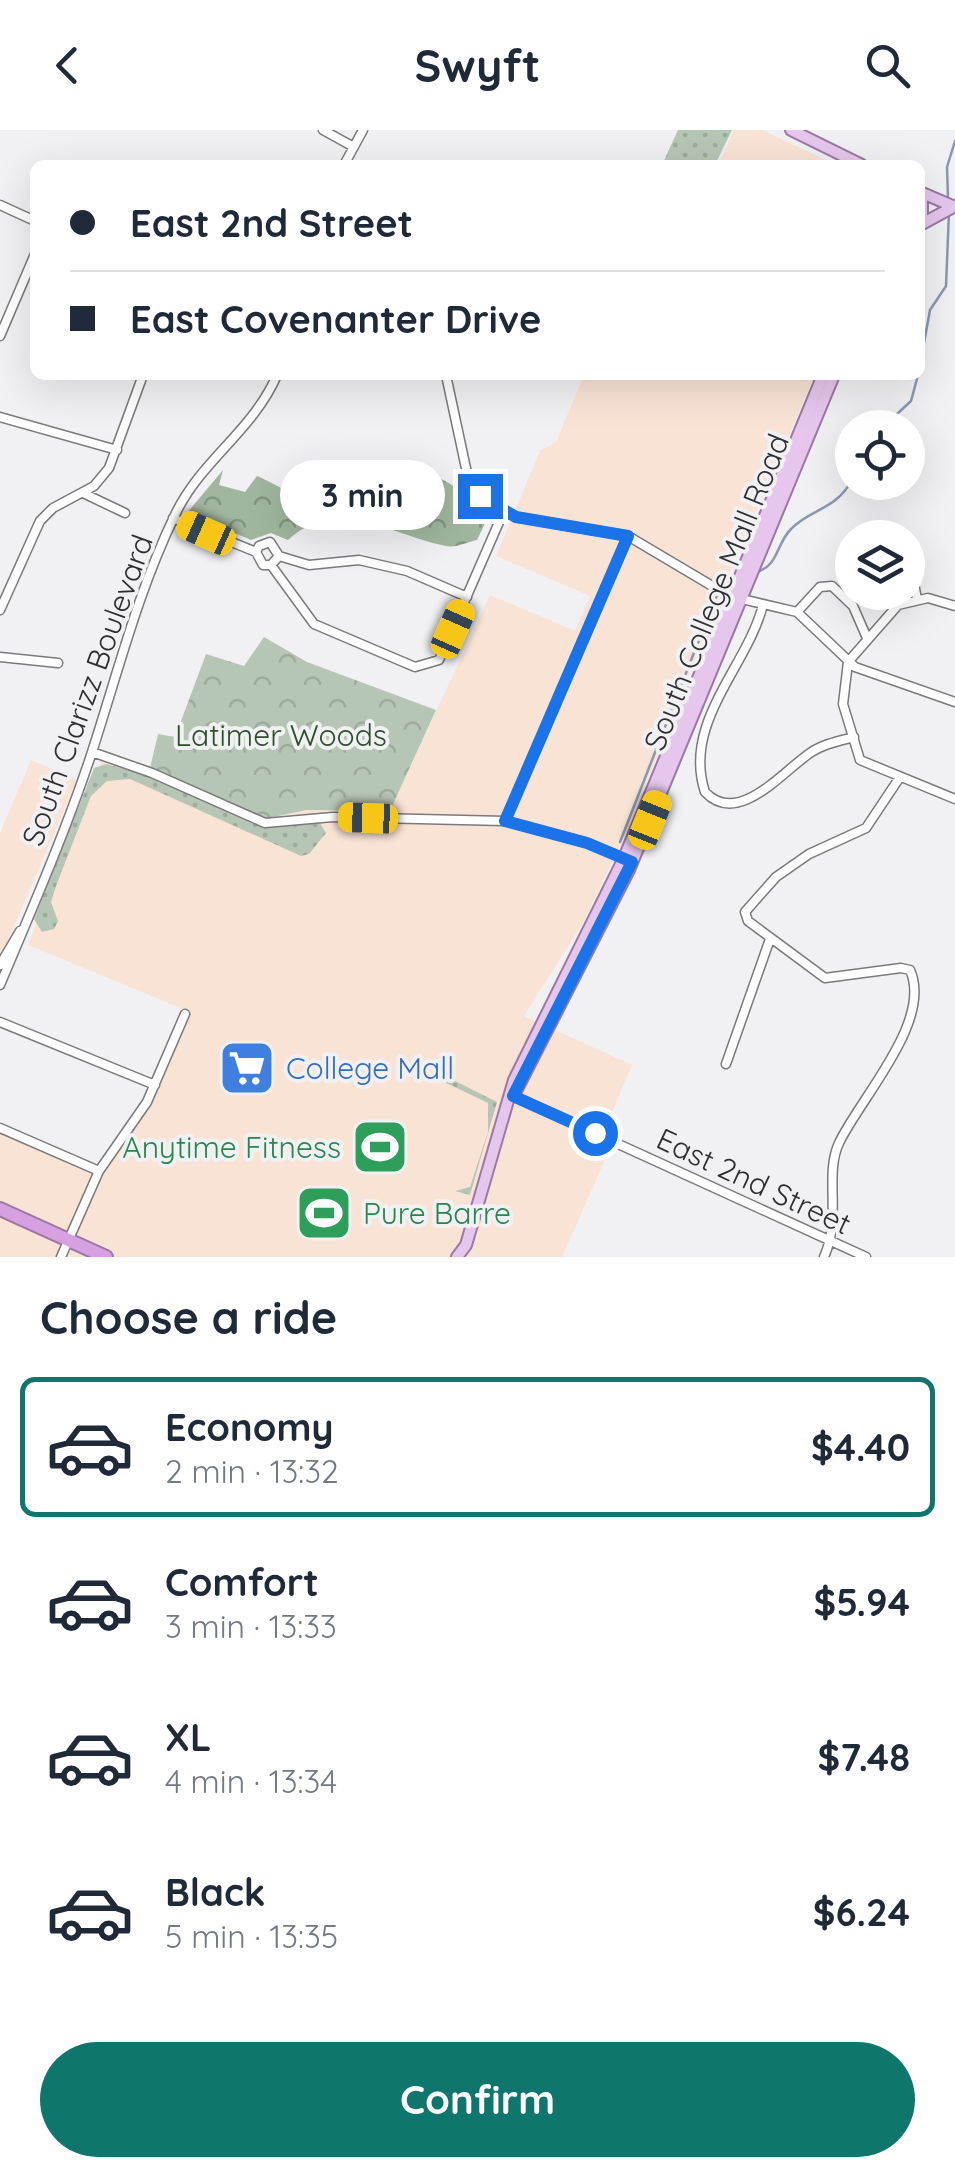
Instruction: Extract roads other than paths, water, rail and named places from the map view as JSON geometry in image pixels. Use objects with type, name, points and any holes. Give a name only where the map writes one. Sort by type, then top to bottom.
[{"type":"highway","points":[[0,1209],[106,1257]]},
{"type":"main road","points":[[791,130],[852,160]]},
{"type":"main road","points":[[925,194],[955,206]]},
{"type":"main road","points":[[925,222],[955,206]]},
{"type":"main road","name":"South College Mall Road","points":[[458,1257],[467,1251],[513,1096],[628,860],[687,712],[726,594],[743,576],[822,380]]},
{"type":"main road","name":"South College Mall Road","points":[[798,444],[831,380]]},
{"type":"street","points":[[323,130],[352,146]]},
{"type":"street","points":[[346,160],[362,130]]},
{"type":"street","points":[[0,204],[30,219]]},
{"type":"street","points":[[0,336],[30,266]]},
{"type":"street","points":[[0,610],[40,521],[104,475],[141,380]]},
{"type":"street","name":"South Clarizz Boulevard","points":[[0,985],[92,752],[136,608],[173,518],[201,474],[258,414],[275,380]]},
{"type":"street","points":[[447,380],[467,474],[480,496],[503,513],[628,536],[726,594],[797,612],[848,662],[955,702]]},
{"type":"street","points":[[0,417],[117,450]]},
{"type":"street","points":[[83,492],[126,512]]},
{"type":"street","points":[[467,597],[407,571],[359,560],[310,565],[279,556],[270,542],[259,546],[256,552],[260,564],[271,565],[314,624],[414,666],[440,660],[467,597],[503,513]]},
{"type":"street","points":[[173,518],[256,552]]},
{"type":"street","points":[[505,821],[628,536]]},
{"type":"street","points":[[271,565],[279,556]]},
{"type":"street","points":[[797,612],[820,587],[832,586],[853,606],[866,638]]},
{"type":"street","points":[[925,600],[955,606]]},
{"type":"street","points":[[763,605],[751,641],[722,687],[708,723],[702,757],[705,792],[720,803],[742,802],[812,752],[854,737]]},
{"type":"street","points":[[890,610],[848,662],[843,704],[862,762],[955,799]]},
{"type":"street","points":[[0,657],[58,663]]},
{"type":"street","points":[[92,752],[265,823],[334,816],[505,821],[628,860]]},
{"type":"street","points":[[824,1257],[835,1227],[836,1151],[912,1022],[914,977],[910,970],[900,968],[828,979],[746,918],[752,900],[808,854],[866,828],[900,777]]},
{"type":"street","name":"South Clarizz Boulevard","points":[[0,965],[20,931]]},
{"type":"street","points":[[726,1064],[770,939]]},
{"type":"street","points":[[60,1257],[100,1172],[142,1113],[184,1014]]},
{"type":"street","points":[[0,1022],[154,1086]]},
{"type":"street","name":"East 2nd Street","points":[[513,1096],[866,1257]]},
{"type":"street","points":[[0,1128],[100,1172]]},
{"type":"waterway","points":[[948,199],[947,167],[955,141]]},
{"type":"waterway","points":[[925,338],[930,310],[946,286],[949,212]]},
{"type":"waterway","points":[[901,410],[911,401],[917,380]]},
{"type":"waterway","points":[[757,572],[773,559],[791,529],[836,500]]},
{"type":"waterway","points":[[620,842],[713,604],[724,580],[735,575]]},
{"type":"place","name":"College Mall","points":[[247,1068]]},
{"type":"place","name":"Anytime Fitness","points":[[380,1147]]},
{"type":"place","name":"Pure Barre","points":[[324,1213]]},
{"type":"park label","name":"Latimer Woods","points":[[281,735]]}]
